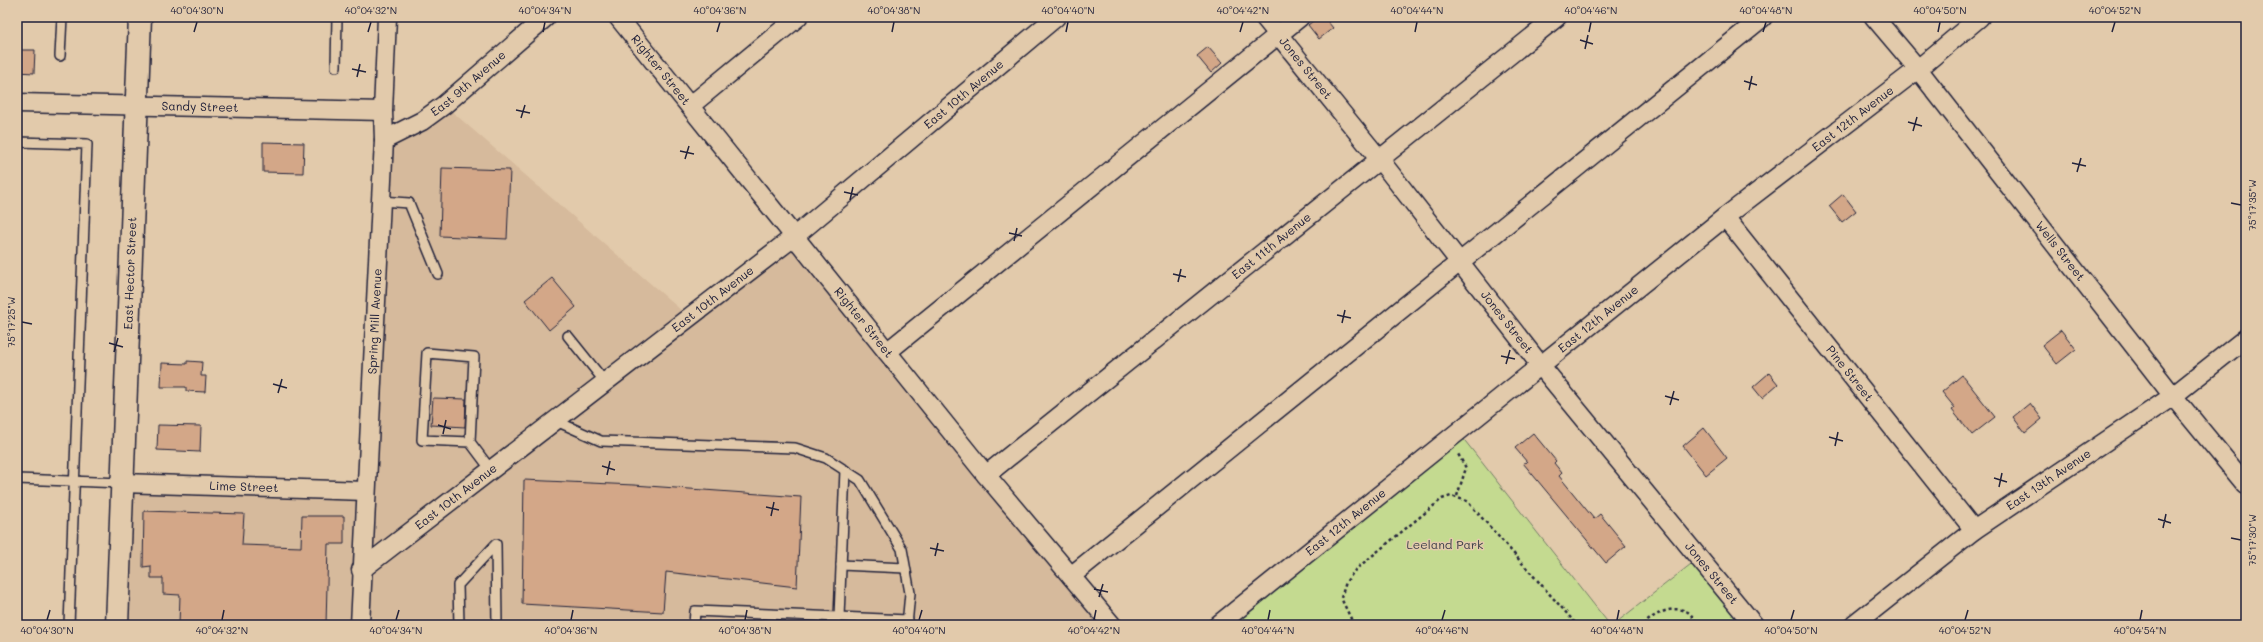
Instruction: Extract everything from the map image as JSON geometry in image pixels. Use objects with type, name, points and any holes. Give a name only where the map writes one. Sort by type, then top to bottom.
[{"type":"main road","name":"East Hector Street","points":[[117,625],[140,17]]},
{"type":"street","name":"Spring Mill Avenue","points":[[360,625],[361,570],[384,140],[382,111],[386,17]]},
{"type":"street","name":"East 9th Avenue","points":[[384,140],[422,122],[546,17]]},
{"type":"street","name":"Righter Street","points":[[618,17],[986,475],[1112,625]]},
{"type":"street","points":[[690,106],[798,17]]},
{"type":"street","name":"East 10th Avenue","points":[[361,570],[556,422],[605,382],[795,236],[1056,17]]},
{"type":"street","name":"Jones Street","points":[[1264,17],[1380,160],[1541,366],[1754,625]]},
{"type":"street","points":[[887,352],[1300,17]]},
{"type":"street","name":"East 11th Avenue","points":[[986,475],[1557,17]]},
{"type":"street","points":[[1071,576],[1763,17]]},
{"type":"street","name":"Wells Street","points":[[1874,17],[1918,69],[2173,396],[2246,485]]},
{"type":"street","name":"East 12th Avenue","points":[[1218,625],[1725,217],[1918,69],[1980,17]]},
{"type":"street","name":"Sandy Street","points":[[17,103],[136,104],[382,111]]},
{"type":"street","name":"Pine Street","points":[[1725,217],[1974,530]]},
{"type":"street","name":"East 13th Avenue","points":[[1854,625],[1974,530],[2173,396],[2246,338]]},
{"type":"street","name":"Lime Street","points":[[122,483],[366,491]]},
{"type":"lane","points":[[60,56],[62,17]]},
{"type":"lane","points":[[336,68],[337,17]]},
{"type":"lane","points":[[17,142],[87,144],[69,625]]},
{"type":"lane","points":[[381,201],[409,203],[438,274]]},
{"type":"lane","points":[[568,336],[605,382]]},
{"type":"lane","points":[[470,442],[422,440],[427,353],[474,358],[470,442],[491,470]]},
{"type":"lane","points":[[556,422],[601,441],[796,448],[826,458],[860,480],[902,549],[910,593],[907,623],[839,617],[695,611],[694,625]]},
{"type":"lane","points":[[839,617],[845,470]]},
{"type":"lane","points":[[17,479],[122,483]]},
{"type":"lane","points":[[459,625],[458,585],[496,544],[497,625]]},
{"type":"lane","points":[[841,565],[905,568]]},
{"type":"path","points":[[1447,441],[1463,461],[1466,468],[1457,496]]},
{"type":"path","points":[[1354,625],[1341,598],[1349,576],[1442,499],[1451,496],[1457,496],[1467,501],[1577,625]]},
{"type":"path","points":[[1643,625],[1657,613],[1679,610],[1687,612],[1699,625]]},
{"type":"shaded area","points":[[441,102],[689,317],[795,236],[1112,625],[117,625],[122,483],[366,491],[382,151]]},
{"type":"green space","name":"Leeland Park","points":[[1458,432],[1610,625],[1218,625]]},
{"type":"green space","points":[[1700,557],[1754,625],[1613,625]]},
{"type":"building","points":[[1318,17],[1324,17],[1333,28],[1319,39],[1308,25]]},
{"type":"building","points":[[1208,47],[1222,63],[1211,73],[1197,56]]},
{"type":"building","points":[[17,50],[35,50],[34,73],[17,72]]},
{"type":"building","points":[[263,142],[304,143],[303,173],[263,172]]},
{"type":"building","points":[[442,168],[510,170],[507,239],[440,236]]},
{"type":"building","points":[[1843,194],[1856,211],[1842,222],[1829,206]]},
{"type":"building","points":[[552,278],[576,307],[549,330],[525,300]]},
{"type":"building","points":[[2061,330],[2076,349],[2057,364],[2042,345]]},
{"type":"building","points":[[187,361],[202,362],[201,376],[206,376],[205,392],[186,391],[186,387],[161,387],[162,363],[187,364]]},
{"type":"building","points":[[1769,373],[1778,384],[1762,398],[1753,387]]},
{"type":"building","points":[[1962,375],[1995,417],[1972,435],[1952,410],[1955,408],[1942,392]]},
{"type":"building","points":[[433,398],[466,399],[465,427],[431,425]]},
{"type":"building","points":[[2030,403],[2042,419],[2025,433],[2013,417]]},
{"type":"building","points":[[158,425],[201,426],[200,452],[157,450]]},
{"type":"building","points":[[1704,428],[1727,458],[1706,475],[1683,446]]},
{"type":"building","points":[[1533,433],[1556,461],[1554,463],[1562,473],[1559,476],[1594,519],[1600,514],[1626,546],[1606,563],[1523,463],[1527,462],[1515,448]]},
{"type":"building","points":[[524,480],[634,485],[801,497],[797,587],[666,572],[663,612],[522,604]]},
{"type":"building","points":[[144,511],[244,514],[242,545],[301,547],[302,516],[344,516],[344,544],[328,544],[326,625],[179,625],[180,595],[163,594],[163,578],[151,578],[151,566],[143,567]]}]
